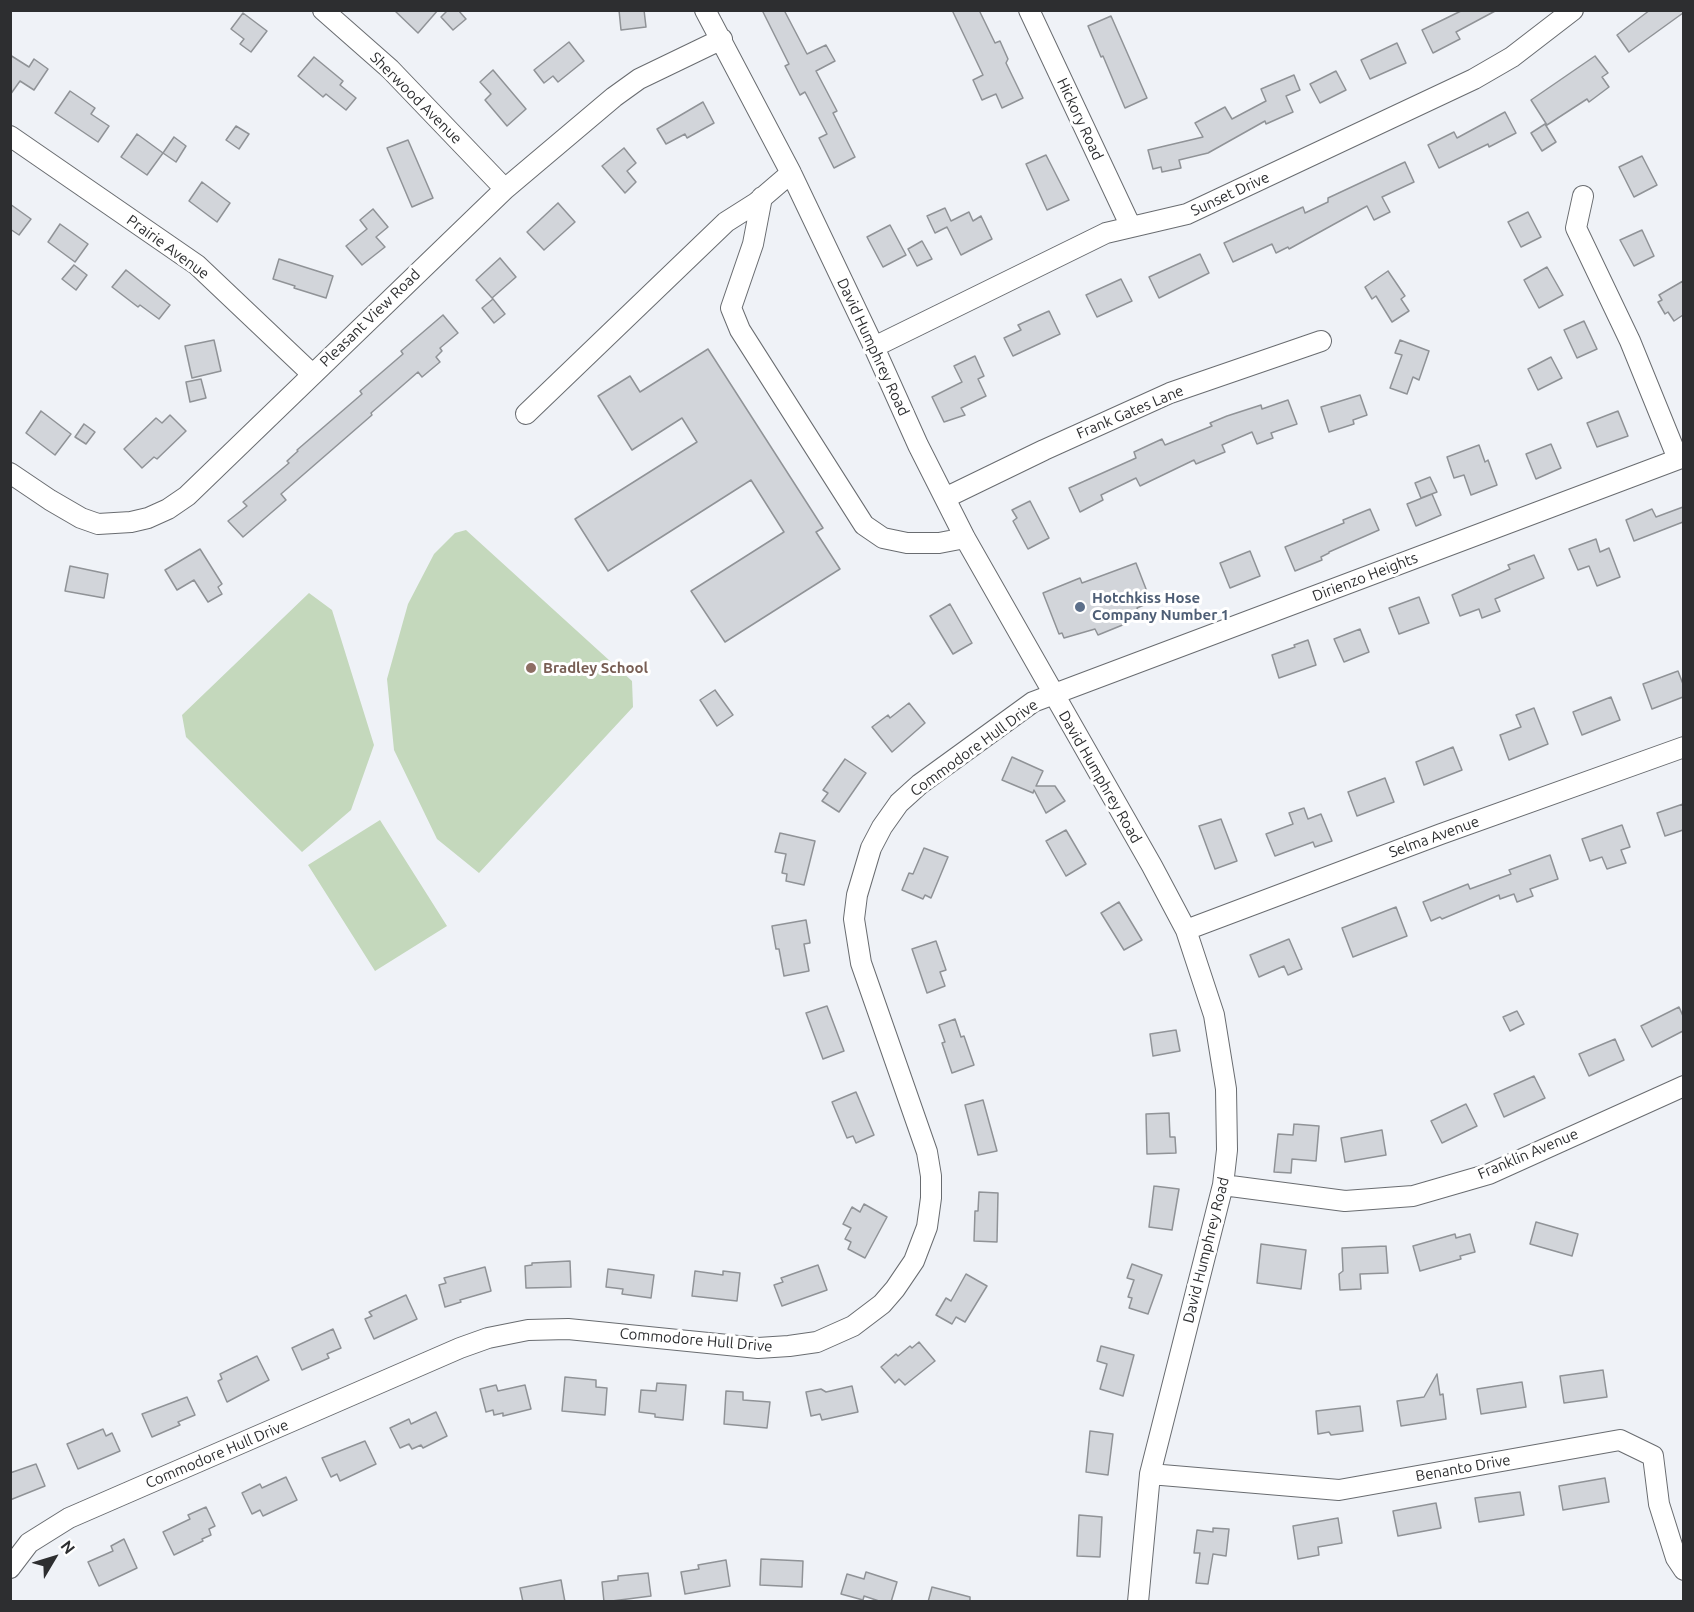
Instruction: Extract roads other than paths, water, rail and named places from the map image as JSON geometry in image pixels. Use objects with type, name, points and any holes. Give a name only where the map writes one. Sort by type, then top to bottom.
[{"type":"street","name":"Sherwood Avenue","points":[[324,10],[390,69],[505,189]]},
{"type":"street","name":"David Humphrey Road","points":[[705,10],[791,173],[874,347],[918,446],[965,537],[1186,930],[1214,1015],[1226,1089],[1227,1150],[1223,1185],[1150,1474],[1138,1602]]},
{"type":"street","name":"Hickory Road","points":[[1029,10],[1131,226]]},
{"type":"street","name":"Sunset Drive","points":[[874,347],[1106,233],[1186,214],[1474,79],[1512,57],[1573,10]]},
{"type":"street","name":"Pleasant View Road","points":[[10,473],[81,518],[98,524],[131,522],[148,518],[187,496],[505,189],[614,97],[639,79],[722,39]]},
{"type":"street","name":"Prairie Avenue","points":[[10,136],[197,265],[312,374]]},
{"type":"street","points":[[526,414],[726,222],[791,173]]},
{"type":"street","name":"Dirienzo Heights","points":[[1053,695],[1681,458],[1630,340],[1576,228],[1582,196]]},
{"type":"street","points":[[762,197],[753,244],[731,308],[740,330],[864,525],[883,538],[907,543],[939,543],[965,537]]},
{"type":"street","name":"Frank Gates Lane","points":[[945,498],[1170,393],[1321,341]]},
{"type":"street","name":"Commodore Hull Drive","points":[[10,1568],[29,1543],[69,1518],[488,1338],[528,1330],[568,1329],[758,1348],[789,1347],[817,1342],[836,1335],[853,1326],[882,1304],[914,1261],[927,1227],[931,1176],[927,1152],[861,963],[854,919],[862,875],[871,848],[899,803],[920,784],[1034,702],[1053,695]]},
{"type":"street","name":"Selma Avenue","points":[[1186,930],[1430,838],[1683,747]]},
{"type":"street","name":"Franklin Avenue","points":[[1223,1185],[1345,1201],[1413,1196],[1489,1174],[1683,1086]]},
{"type":"street","name":"Benanto Drive","points":[[1150,1474],[1339,1490],[1620,1440],[1653,1456],[1659,1504],[1676,1558],[1683,1569]]},
{"type":"place","name":"Hotchkiss Hose Company Number 1","points":[[1080,607]]},
{"type":"place","name":"Bradley School","points":[[531,668]]}]
